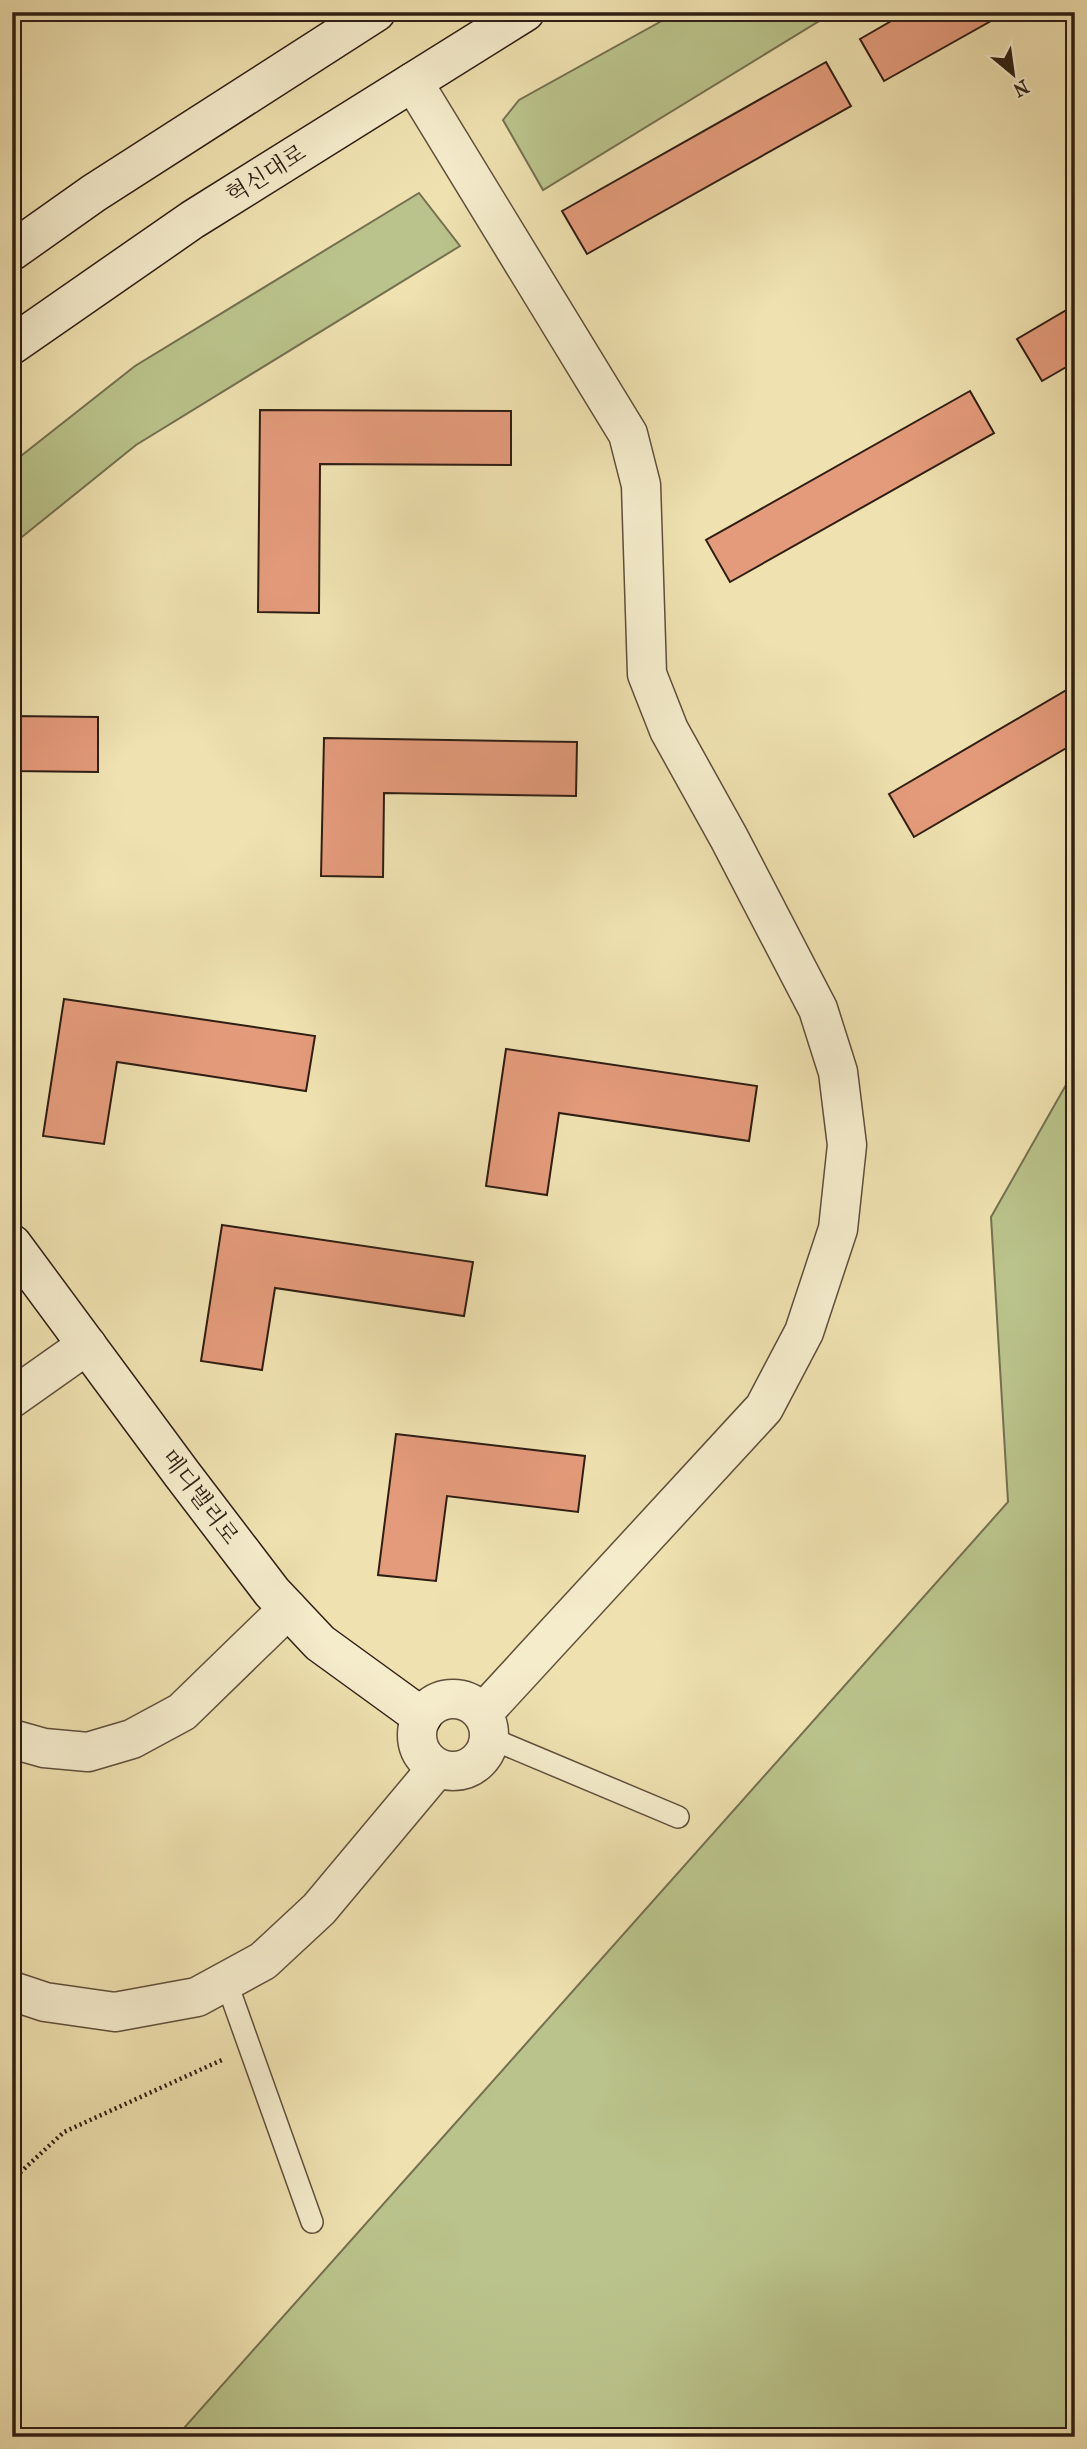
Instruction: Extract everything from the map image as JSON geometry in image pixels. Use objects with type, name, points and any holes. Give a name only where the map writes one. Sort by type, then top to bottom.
[{"type":"street","name":"혁신대로","points":[[12,345],[192,220],[525,12]]},
{"type":"street","points":[[12,251],[94,193],[370,14]]},
{"type":"street","points":[[413,82],[628,433],[641,485],[647,674],[669,730],[818,1009],[838,1073],[847,1145],[838,1229],[804,1332],[764,1408],[486,1726]]},
{"type":"street","name":"메디밸리로","points":[[12,1244],[272,1592],[320,1643],[422,1717]]},
{"type":"street","points":[[12,1398],[87,1345]]},
{"type":"street","points":[[12,1739],[44,1748],[89,1752],[132,1740],[182,1712],[288,1609]]},
{"type":"street","points":[[450,1698],[474,1704],[486,1726],[487,1749],[471,1767],[448,1771],[437,1768],[427,1761],[417,1740],[422,1717],[439,1701],[450,1698]]},
{"type":"street","points":[[12,1991],[45,2002],[115,2012],[197,1997],[263,1961],[319,1909],[437,1768]]},
{"type":"lane","points":[[486,1726],[678,1817]]},
{"type":"lane","points":[[226,1981],[312,2222]]},
{"type":"path","points":[[12,2180],[64,2132],[250,2047]]},
{"type":"green space","points":[[678,12],[834,12],[543,190],[503,120],[519,100]]},
{"type":"green space","points":[[419,193],[460,246],[136,445],[12,545],[12,463],[135,366]]},
{"type":"green space","points":[[1075,1069],[1075,2437],[176,2437],[1008,1502],[991,1217]]},
{"type":"building","points":[[907,12],[1007,12],[884,81],[860,39]]},
{"type":"building","points":[[826,62],[851,106],[587,254],[562,211]]},
{"type":"building","points":[[1075,305],[1075,362],[1042,381],[1017,339]]},
{"type":"building","points":[[970,391],[994,433],[730,582],[706,540]]},
{"type":"building","points":[[260,410],[511,411],[511,465],[320,464],[319,613],[258,612]]},
{"type":"building","points":[[1075,685],[1075,743],[914,837],[889,794]]},
{"type":"building","points":[[12,716],[98,717],[98,772],[12,771]]},
{"type":"building","points":[[324,738],[577,742],[576,796],[384,793],[383,877],[321,876]]},
{"type":"building","points":[[64,999],[315,1036],[306,1091],[117,1062],[104,1144],[43,1136]]},
{"type":"building","points":[[506,1049],[757,1086],[749,1141],[559,1113],[547,1195],[486,1186]]},
{"type":"building","points":[[222,1225],[473,1262],[464,1316],[275,1288],[262,1370],[201,1361]]},
{"type":"building","points":[[396,1434],[585,1456],[578,1512],[447,1496],[436,1581],[378,1575]]}]
